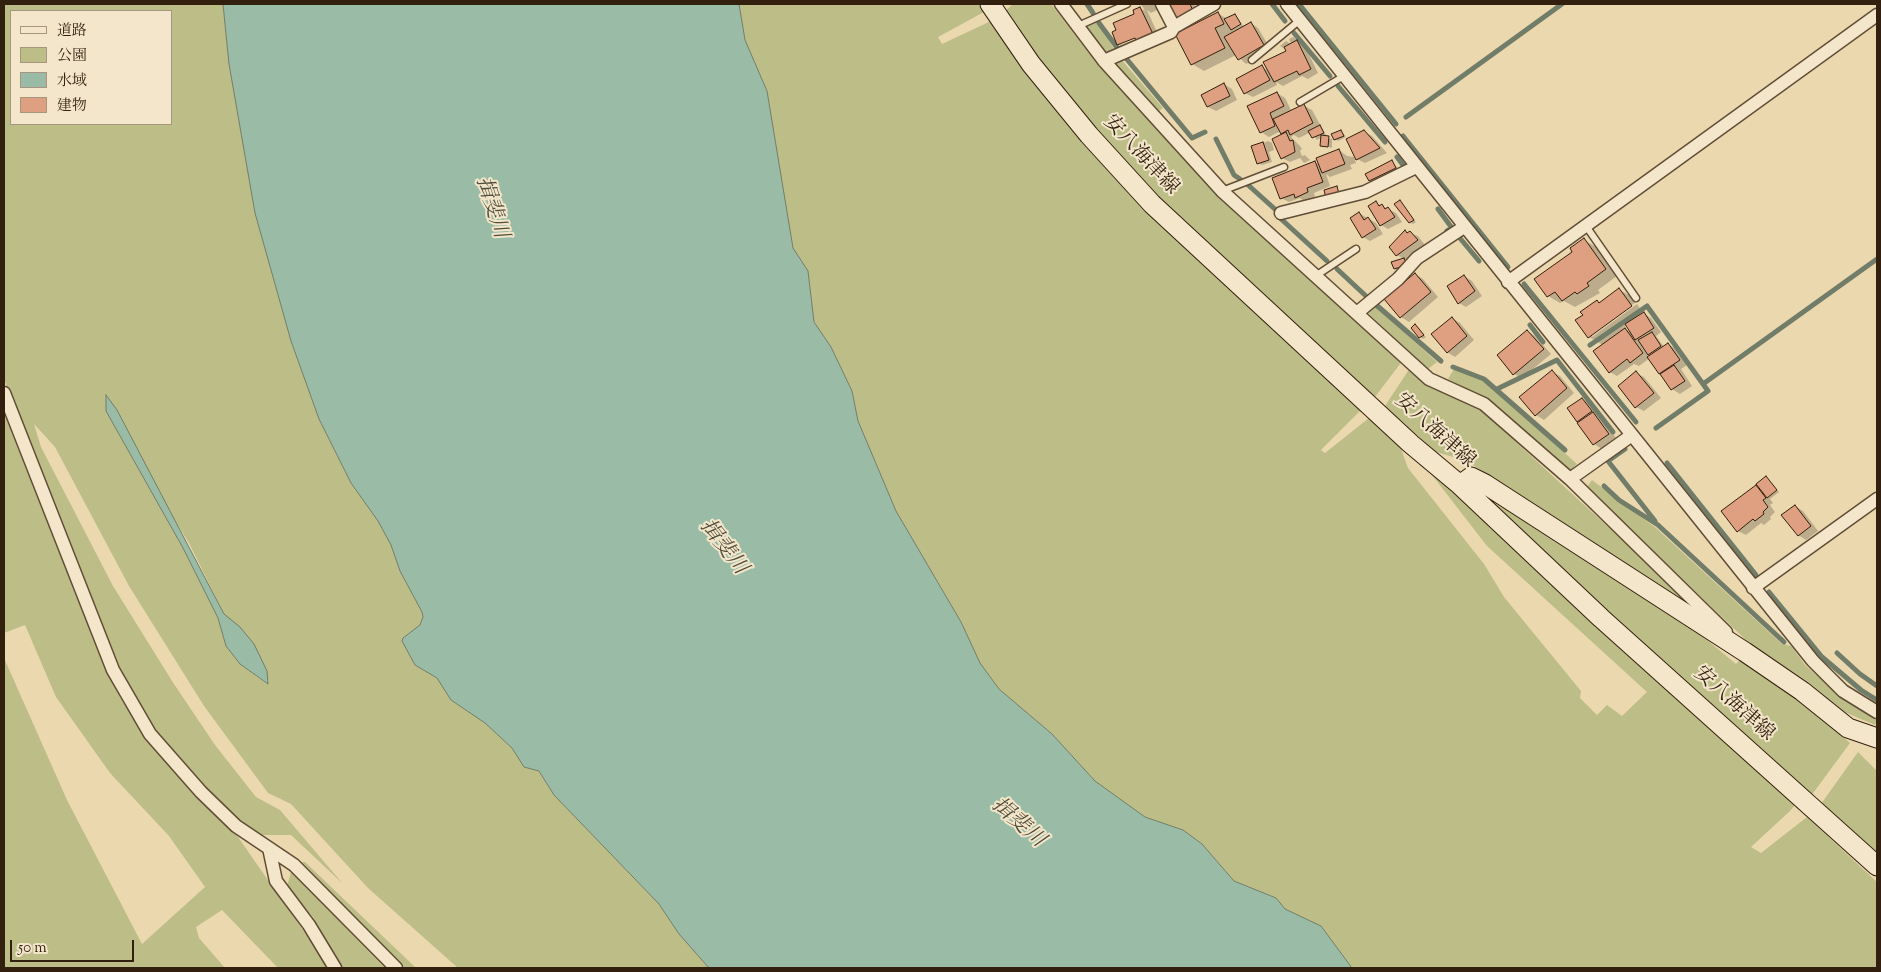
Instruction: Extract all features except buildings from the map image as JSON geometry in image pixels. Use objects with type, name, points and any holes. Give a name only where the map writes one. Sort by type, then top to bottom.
[{"type":"main road","name":"安八海津線","points":[[990,4],[1037,71],[1089,135],[1152,204],[1411,444],[1460,485],[1601,618],[1877,866]]},
{"type":"main road","points":[[1460,485],[1471,478],[1484,484],[1745,652],[1802,691],[1848,728],[1877,738]]},
{"type":"street","points":[[1061,4],[1104,61],[1222,191],[1358,312],[1429,379],[1484,404],[1570,479],[1745,652]]},
{"type":"street","points":[[1162,4],[1174,27]]},
{"type":"street","points":[[1104,61],[1171,32],[1174,27],[1214,4]]},
{"type":"street","points":[[1286,4],[1813,662],[1843,691],[1877,712]]},
{"type":"street","points":[[1508,282],[1877,15]]},
{"type":"street","points":[[1281,213],[1366,192],[1416,167]]},
{"type":"street","points":[[1358,312],[1398,279],[1417,258],[1464,226]]},
{"type":"street","points":[[4,393],[113,670],[150,734],[200,792],[236,826],[294,865],[396,968]]},
{"type":"street","points":[[1570,479],[1632,435]]},
{"type":"street","points":[[1753,588],[1877,499]]},
{"type":"street","points":[[269,848],[276,881],[309,925],[335,968]]},
{"type":"lane","points":[[1076,26],[1128,4]]},
{"type":"lane","points":[[1252,60],[1300,20]]},
{"type":"lane","points":[[1300,102],[1344,76]]},
{"type":"lane","points":[[1222,191],[1284,167]]},
{"type":"lane","points":[[1586,226],[1636,298]]},
{"type":"lane","points":[[1316,275],[1356,249]]},
{"type":"green space","points":[[4,4],[223,4],[229,64],[255,213],[291,341],[319,419],[351,483],[378,521],[391,545],[400,571],[422,612],[423,617],[420,625],[403,638],[415,665],[437,678],[451,700],[485,723],[512,748],[524,767],[539,771],[554,795],[659,904],[679,934],[709,968],[458,968],[368,888],[291,804],[268,793],[204,706],[129,586],[55,447],[34,424],[41,447],[113,586],[172,681],[215,745],[256,797],[280,810],[343,884],[291,835],[258,835],[237,820],[202,786],[154,731],[117,668],[4,379]],"holes":[[[106,411],[189,543],[224,614],[267,684],[240,664],[226,646],[218,618],[183,548]]]},
{"type":"green space","points":[[739,4],[979,4],[984,12],[938,37],[942,44],[991,21],[1021,66],[1077,137],[1142,208],[1361,410],[1321,450],[1325,453],[1369,418],[1399,443],[1408,468],[1484,564],[1504,597],[1581,691],[1580,698],[1597,715],[1607,705],[1622,716],[1647,692],[1487,546],[1425,466],[1795,805],[1751,847],[1761,853],[1807,817],[1877,882],[1877,968],[1352,968],[1321,926],[1285,909],[1276,898],[1234,881],[1202,844],[1183,830],[1145,817],[1095,781],[1052,734],[999,689],[980,663],[961,622],[896,511],[858,421],[852,391],[831,347],[814,322],[808,271],[793,248],[767,91],[745,40]]},
{"type":"green space","points":[[1013,4],[1051,4],[1096,63],[1214,191],[1403,360],[1375,397],[1159,199],[1097,130],[1041,61],[1005,11]]},
{"type":"green space","points":[[1096,21],[1117,53],[1108,56],[1086,29]]},
{"type":"green space","points":[[1120,58],[1163,108],[1156,113],[1112,63]]},
{"type":"green space","points":[[1374,305],[1437,362],[1428,369],[1366,311]]},
{"type":"green space","points":[[1410,368],[1430,387],[1479,408],[1697,609],[1698,613],[1467,461],[1436,452],[1385,406]]},
{"type":"green space","points":[[1454,369],[1481,379],[1577,464],[1569,472],[1486,399],[1448,379]]},
{"type":"green space","points":[[4,413],[106,670],[121,699],[146,738],[197,797],[238,837],[329,968],[278,968],[222,910],[196,927],[199,938],[225,968],[4,968],[4,658],[67,800],[142,944],[205,887],[169,836],[110,773],[56,697],[25,625],[4,633]]},
{"type":"green space","points":[[1592,480],[1656,528],[1782,644],[1791,646],[1806,666],[1836,692],[1877,721],[1875,725],[1842,711],[1807,681],[1748,642],[1587,487]]},
{"type":"green space","points":[[1472,487],[1701,635],[1736,664],[1741,659],[1793,693],[1850,743],[1811,796]]},
{"type":"green space","points":[[1858,752],[1877,771],[1877,855],[1821,804]]},
{"type":"green space","points":[[302,862],[305,862],[416,968],[402,968]]},
{"type":"green space","points":[[291,872],[385,968],[342,968],[313,917],[287,886]]},
{"type":"water","name":"揖斐川","points":[[223,4],[739,4],[745,40],[767,91],[793,248],[808,271],[814,322],[831,347],[852,391],[858,421],[896,511],[961,622],[980,663],[999,689],[1052,734],[1095,781],[1145,817],[1183,830],[1202,844],[1234,881],[1276,898],[1285,909],[1321,926],[1352,968],[709,968],[679,934],[659,904],[554,795],[539,771],[524,767],[512,748],[485,723],[451,700],[437,678],[415,665],[402,641],[403,638],[420,625],[423,617],[422,612],[400,571],[391,545],[378,521],[351,483],[319,419],[291,341],[255,213],[229,64]]},
{"type":"water","points":[[106,395],[117,410],[224,614],[240,627],[254,644],[267,671],[268,684],[240,664],[226,646],[218,618],[183,548],[106,411]]},
{"type":"waterway","points":[[1087,4],[1093,13]]},
{"type":"waterway","points":[[1272,4],[1285,21]]},
{"type":"waterway","points":[[1299,4],[1396,124]]},
{"type":"waterway","points":[[1406,117],[1562,4]]},
{"type":"waterway","points":[[1099,23],[1119,50]]},
{"type":"waterway","points":[[1294,33],[1330,76]]},
{"type":"waterway","points":[[1125,57],[1192,138],[1205,132]]},
{"type":"waterway","points":[[1338,86],[1385,142]]},
{"type":"waterway","points":[[1403,136],[1508,267]]},
{"type":"waterway","points":[[1216,139],[1234,175],[1240,179]]},
{"type":"waterway","points":[[1397,157],[1403,165]]},
{"type":"waterway","points":[[1247,184],[1277,211]]},
{"type":"waterway","points":[[1438,209],[1452,228],[1447,231]]},
{"type":"waterway","points":[[1280,218],[1327,261]]},
{"type":"waterway","points":[[1459,237],[1479,261]]},
{"type":"waterway","points":[[1656,428],[1708,391],[1703,384],[1877,259]]},
{"type":"waterway","points":[[1337,269],[1367,297]]},
{"type":"waterway","points":[[1524,284],[1636,422]]},
{"type":"waterway","points":[[1374,303],[1441,361]]},
{"type":"waterway","points":[[1590,345],[1647,306],[1703,384]]},
{"type":"waterway","points":[[1530,325],[1543,342]]},
{"type":"waterway","points":[[1497,389],[1557,360],[1613,432]]},
{"type":"waterway","points":[[1453,367],[1484,379],[1565,450]]},
{"type":"waterway","points":[[1625,449],[1608,461],[1655,521]]},
{"type":"waterway","points":[[1667,463],[1756,575]]},
{"type":"waterway","points":[[1604,486],[1619,500],[1658,525],[1784,642]]},
{"type":"waterway","points":[[1769,592],[1822,657],[1861,690],[1877,700]]},
{"type":"waterway","points":[[1837,653],[1860,674],[1877,686]]}]
